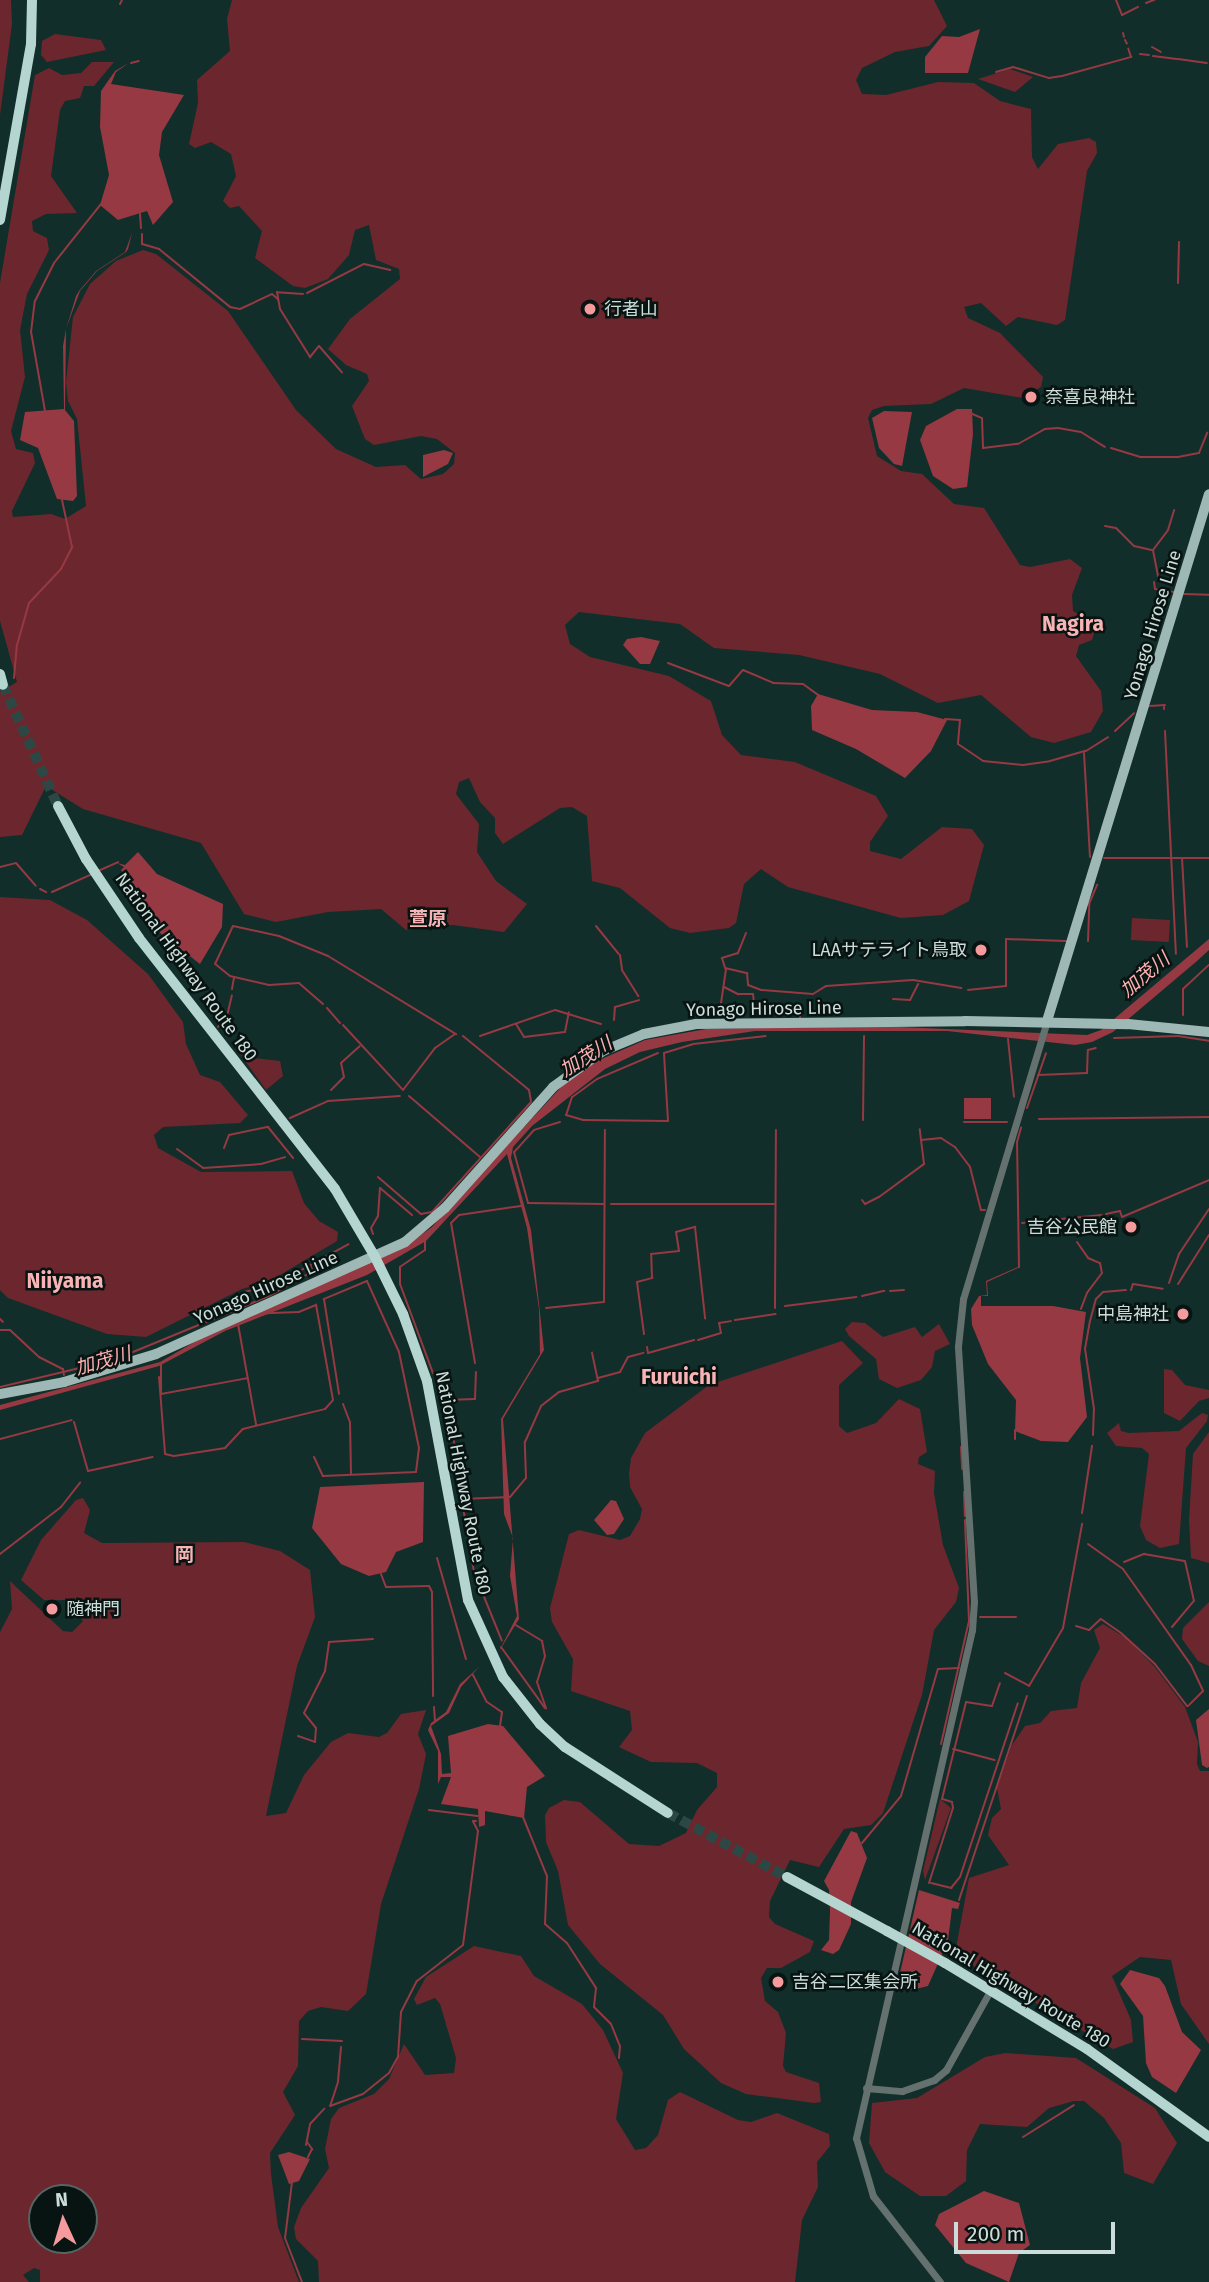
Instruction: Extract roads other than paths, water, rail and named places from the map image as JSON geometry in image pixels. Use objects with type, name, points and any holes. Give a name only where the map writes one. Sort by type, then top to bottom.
[{"type":"highway","points":[[26,0],[28,58]]},
{"type":"highway","points":[[0,220],[28,58],[32,0]]},
{"type":"highway","name":"National Highway Route 180","points":[[58,806],[86,859],[139,939],[335,1189],[375,1257],[403,1314],[427,1381],[467,1600],[488,1650],[523,1704],[565,1747],[668,1813]]},
{"type":"highway","name":"National Highway Route 180","points":[[787,1877],[945,1963],[1087,2049],[1209,2137]]},
{"type":"main road","name":"Yonago Hirose Line","points":[[0,1394],[77,1379],[156,1354],[375,1257],[429,1224],[560,1081],[603,1051],[643,1034],[717,1023],[1045,1027],[1209,494]]},
{"type":"main road","points":[[1045,1027],[1105,1023],[1209,1032]]},
{"type":"street","points":[[940,2282],[892,2224],[864,2175],[856,2138],[972,1630],[974,1602],[958,1346],[963,1299],[1042,1045],[1045,1027]]},
{"type":"street","points":[[866,2088],[902,2091],[934,2080],[946,2070],[990,1991]]},
{"type":"waterway","points":[[120,4],[122,0]]},
{"type":"waterway","points":[[1116,0],[1122,15],[1138,7]]},
{"type":"waterway","points":[[1146,3],[1154,0]]},
{"type":"waterway","points":[[1123,33],[1124,37]]},
{"type":"waterway","points":[[1125,40],[1127,44]]},
{"type":"waterway","points":[[1152,47],[1161,52]]},
{"type":"waterway","points":[[996,72],[1013,67],[1049,78],[1062,76],[1131,57],[1128,48]]},
{"type":"waterway","points":[[1140,54],[1149,55]]},
{"type":"waterway","points":[[1153,56],[1177,59]]},
{"type":"waterway","points":[[1178,59],[1207,63]]},
{"type":"waterway","points":[[131,63],[139,61]]},
{"type":"waterway","points":[[45,411],[31,332],[35,301],[54,263],[101,204]]},
{"type":"waterway","points":[[140,214],[141,228]]},
{"type":"waterway","points":[[142,234],[142,244],[159,249],[230,307],[240,309],[272,294],[278,299]]},
{"type":"waterway","points":[[1178,283],[1179,242]]},
{"type":"waterway","points":[[307,293],[364,264],[390,270]]},
{"type":"waterway","points":[[303,294],[277,292],[280,309],[310,357],[319,346],[342,372]]},
{"type":"waterway","points":[[970,413],[982,418],[983,448],[1018,444],[1045,429],[1058,428],[1081,432],[1105,447]]},
{"type":"waterway","points":[[1111,448],[1140,457],[1178,457],[1199,453],[1207,433]]},
{"type":"waterway","points":[[14,678],[17,645],[29,603],[61,569],[72,547],[62,500]]},
{"type":"waterway","points":[[1158,576],[1153,550],[1168,530],[1174,510]]},
{"type":"waterway","points":[[1105,526],[1116,528],[1134,546],[1152,550]]},
{"type":"waterway","points":[[1154,582],[1155,589],[1175,592]]},
{"type":"waterway","points":[[1184,594],[1209,595]]},
{"type":"waterway","points":[[668,663],[729,686],[743,670],[773,683],[803,684],[818,695]]},
{"type":"waterway","points":[[1150,706],[1165,705]]},
{"type":"waterway","points":[[1115,731],[1134,713]]},
{"type":"waterway","points":[[945,719],[960,720],[958,744],[983,761],[1023,765],[1050,761],[1086,751],[1108,737]]},
{"type":"waterway","name":"加茂川","points":[[1165,731],[1176,954]]},
{"type":"waterway","points":[[1084,753],[1090,857]]},
{"type":"waterway","points":[[1104,858],[1209,858]]},
{"type":"waterway","points":[[1182,858],[1187,947]]},
{"type":"waterway","points":[[98,871],[118,862]]},
{"type":"waterway","points":[[0,867],[16,863],[36,886]]},
{"type":"waterway","points":[[52,892],[90,875]]},
{"type":"waterway","points":[[1088,941],[1089,904],[1097,885]]},
{"type":"waterway","points":[[40,889],[46,892]]},
{"type":"waterway","points":[[323,1004],[299,983],[269,985],[230,976],[215,964],[233,926],[279,936],[328,956],[456,1034]]},
{"type":"waterway","points":[[596,926],[619,954]]},
{"type":"waterway","points":[[746,933],[738,953],[722,958],[725,968],[747,973],[748,985],[761,990],[813,994],[826,986],[913,980],[961,988]]},
{"type":"waterway","points":[[968,990],[1006,986],[1006,939],[1066,941]]},
{"type":"waterway","points":[[620,955],[622,970],[638,996]]},
{"type":"waterway","points":[[1183,1015],[1183,989],[1209,965]]},
{"type":"waterway","points":[[719,1017],[726,969]]},
{"type":"waterway","points":[[232,989],[234,978]]},
{"type":"waterway","points":[[893,999],[910,1000],[918,984]]},
{"type":"waterway","points":[[724,987],[738,994],[753,994],[754,1004],[771,1012],[800,1004],[800,1018]]},
{"type":"waterway","points":[[218,1027],[228,1012],[232,995]]},
{"type":"waterway","points":[[614,1020],[615,1007],[639,1000]]},
{"type":"waterway","points":[[327,1008],[340,1023]]},
{"type":"waterway","name":"加茂川","points":[[480,1036],[555,1010],[601,1024]]},
{"type":"waterway","points":[[516,1024],[524,1037],[565,1032],[569,1012]]},
{"type":"waterway","points":[[343,1025],[403,1090],[435,1048],[455,1034]]},
{"type":"waterway","points":[[463,1036],[529,1090],[531,1101]]},
{"type":"waterway","points":[[658,1053],[597,1079],[572,1097],[566,1115],[583,1120],[668,1121],[664,1053],[693,1044],[766,1036]]},
{"type":"waterway","points":[[863,1120],[864,1036]]},
{"type":"waterway","points":[[1114,1038],[1178,1036],[1209,1041]]},
{"type":"waterway","points":[[1008,1039],[1014,1097]]},
{"type":"waterway","points":[[331,1090],[344,1077],[341,1063],[360,1046]]},
{"type":"waterway","points":[[1038,1075],[1087,1073],[1088,1050],[1096,1048]]},
{"type":"waterway","points":[[1027,1108],[1046,1053]]},
{"type":"waterway","points":[[290,1118],[328,1101],[400,1096]]},
{"type":"waterway","points":[[409,1096],[480,1157]]},
{"type":"waterway","points":[[378,1177],[421,1214],[432,1212],[531,1102]]},
{"type":"waterway","points":[[1039,1119],[1209,1117]]},
{"type":"waterway","points":[[560,1122],[534,1130],[514,1152],[528,1203],[604,1204]]},
{"type":"waterway","points":[[964,1122],[1007,1122]]},
{"type":"waterway","points":[[224,1148],[229,1135],[268,1127],[293,1158]]},
{"type":"waterway","points":[[1019,1267],[1017,1142],[1021,1128]]},
{"type":"waterway","points":[[862,1200],[865,1204],[879,1197],[924,1164],[920,1129]]},
{"type":"waterway","points":[[546,1308],[604,1302],[605,1130]]},
{"type":"waterway","points":[[775,1308],[776,1130]]},
{"type":"waterway","points":[[921,1140],[941,1138],[955,1147],[970,1167],[981,1210],[985,1210]]},
{"type":"waterway","points":[[177,1149],[203,1168],[261,1164],[285,1157]]},
{"type":"waterway","points":[[1106,1214],[1120,1211],[1122,1217],[1209,1180]]},
{"type":"waterway","points":[[373,1234],[371,1228],[378,1216],[380,1188],[412,1215]]},
{"type":"waterway","points":[[611,1204],[774,1204]]},
{"type":"waterway","points":[[475,1363],[451,1223],[459,1215],[521,1206]]},
{"type":"waterway","points":[[1169,1283],[1179,1254],[1209,1209]]},
{"type":"waterway","points":[[1022,1223],[1102,1215]]},
{"type":"waterway","points":[[644,1334],[637,1282],[652,1278],[651,1254],[679,1251],[676,1232],[695,1227],[705,1318]]},
{"type":"waterway","points":[[1178,1284],[1209,1235]]},
{"type":"waterway","points":[[425,1241],[425,1250],[400,1267],[400,1284],[433,1373]]},
{"type":"waterway","points":[[1077,1242],[1088,1258],[1100,1263],[1102,1273],[1087,1293],[1081,1309]]},
{"type":"waterway","points":[[244,1292],[274,1285],[349,1244]]},
{"type":"waterway","points":[[310,1265],[314,1274]]},
{"type":"waterway","name":"加茂川","points":[[116,1359],[269,1296],[308,1274]]},
{"type":"waterway","points":[[314,1457],[323,1476],[416,1472],[419,1448],[399,1352],[367,1281],[324,1299],[339,1394]]},
{"type":"waterway","points":[[1131,1290],[1133,1284],[1163,1289]]},
{"type":"waterway","points":[[890,1291],[904,1290]]},
{"type":"waterway","points":[[1093,1435],[1094,1409],[1085,1349],[1090,1321],[1096,1299],[1103,1292],[1126,1290]]},
{"type":"waterway","points":[[862,1296],[884,1291]]},
{"type":"waterway","points":[[785,1306],[856,1297]]},
{"type":"waterway","points":[[159,1377],[165,1454],[174,1456],[225,1448],[243,1429],[325,1409],[333,1400],[316,1305],[299,1312],[265,1313]]},
{"type":"waterway","points":[[735,1320],[776,1314]]},
{"type":"waterway","points":[[0,1319],[3,1322]]},
{"type":"waterway","points":[[698,1340],[721,1333],[719,1323],[731,1321]]},
{"type":"waterway","points":[[238,1324],[256,1424]]},
{"type":"waterway","points":[[0,1330],[10,1330],[39,1357],[63,1369],[64,1375]]},
{"type":"waterway","points":[[647,1347],[648,1353],[694,1340]]},
{"type":"waterway","points":[[440,1390],[457,1453],[462,1499],[510,1497],[526,1478],[525,1442],[541,1406],[559,1392],[598,1381],[592,1353]]},
{"type":"waterway","points":[[598,1378],[620,1372],[628,1357],[643,1353]]},
{"type":"waterway","name":"加茂川","points":[[0,1387],[109,1361]]},
{"type":"waterway","points":[[161,1364],[161,1394],[248,1378]]},
{"type":"waterway","points":[[445,1400],[475,1399],[476,1372]]},
{"type":"waterway","points":[[343,1404],[350,1422],[351,1474]]},
{"type":"waterway","points":[[0,1439],[72,1420]]},
{"type":"waterway","points":[[74,1422],[88,1471],[153,1457]]},
{"type":"waterway","points":[[1015,1430],[1015,1439]]},
{"type":"waterway","points":[[1082,1513],[1092,1446]]},
{"type":"waterway","points":[[961,1447],[962,1469]]},
{"type":"waterway","points":[[0,1554],[61,1507],[80,1483]]},
{"type":"waterway","points":[[964,1492],[965,1516]]},
{"type":"waterway","points":[[463,1507],[474,1572],[502,1641]]},
{"type":"waterway","points":[[941,1744],[969,1621],[965,1520]]},
{"type":"waterway","points":[[1005,1673],[1029,1686],[1063,1628],[1082,1524]]},
{"type":"waterway","points":[[1088,1544],[1123,1569],[1191,1665],[1203,1691],[1188,1706]]},
{"type":"waterway","points":[[1124,1562],[1144,1554],[1184,1561]]},
{"type":"waterway","points":[[437,1558],[466,1659]]},
{"type":"waterway","points":[[1172,1627],[1194,1601],[1185,1561]]},
{"type":"waterway","points":[[381,1574],[386,1587],[429,1586],[432,1592],[433,1696]]},
{"type":"waterway","points":[[980,1617],[1016,1617]]},
{"type":"waterway","points":[[1076,1626],[1089,1630],[1101,1619],[1121,1633],[1155,1664],[1187,1706]]},
{"type":"waterway","points":[[514,1624],[542,1641],[545,1656],[537,1682],[546,1708]]},
{"type":"waterway","points":[[298,1736],[315,1742],[316,1728],[304,1713],[325,1671],[329,1642],[373,1639]]},
{"type":"waterway","points":[[501,1647],[545,1708]]},
{"type":"waterway","points":[[862,1843],[901,1796],[938,1669],[959,1668]]},
{"type":"waterway","points":[[473,1675],[487,1702],[502,1712],[500,1727]]},
{"type":"waterway","points":[[929,1883],[953,1808],[952,1802],[942,1799],[966,1702],[992,1706],[1000,1683]]},
{"type":"waterway","points":[[959,1900],[1027,1696]]},
{"type":"waterway","points":[[931,1883],[951,1888],[960,1877],[1018,1703]]},
{"type":"waterway","points":[[434,1707],[435,1721]]},
{"type":"waterway","points":[[953,1749],[995,1760]]},
{"type":"waterway","points":[[429,1810],[478,1816]]},
{"type":"waterway","points":[[523,1817],[547,1876],[545,1924],[567,1943],[596,1988],[594,2007],[611,2024],[620,2046],[619,2058]]},
{"type":"waterway","points":[[341,2047],[338,2082],[330,2106],[363,2094],[389,2073],[398,2057],[401,2012],[417,1981],[463,1945],[478,1831],[473,1821],[476,1821]]},
{"type":"waterway","points":[[302,2039],[342,2041]]},
{"type":"waterway","points":[[1023,2137],[1074,2105]]},
{"type":"waterway","points":[[306,2145],[310,2124],[324,2109]]},
{"type":"waterway","points":[[307,2142],[312,2149],[308,2157]]},
{"type":"waterway","points":[[292,2182],[285,2238],[302,2282]]},
{"type":"tunnel","points":[[3,685],[58,806]]},
{"type":"tunnel","points":[[668,1813],[787,1877]]},
{"type":"place","name":"行者山","points":[[590,309]]},
{"type":"place","name":"奈喜良神社","points":[[1031,397]]},
{"type":"place","name":"LAAサテライト鳥取","points":[[981,950]]},
{"type":"place","name":"吉谷公民館","points":[[1131,1227]]},
{"type":"place","name":"中島神社","points":[[1183,1314]]},
{"type":"place","name":"随神門","points":[[52,1609]]},
{"type":"place","name":"吉谷二区集会所","points":[[778,1982]]},
{"type":"district","name":"Nagira","points":[[1073,624]]},
{"type":"district","name":"萱原","points":[[428,919]]},
{"type":"district","name":"Niiyama","points":[[65,1281]]},
{"type":"district","name":"Furuichi","points":[[679,1377]]},
{"type":"district","name":"岡","points":[[184,1555]]}]
